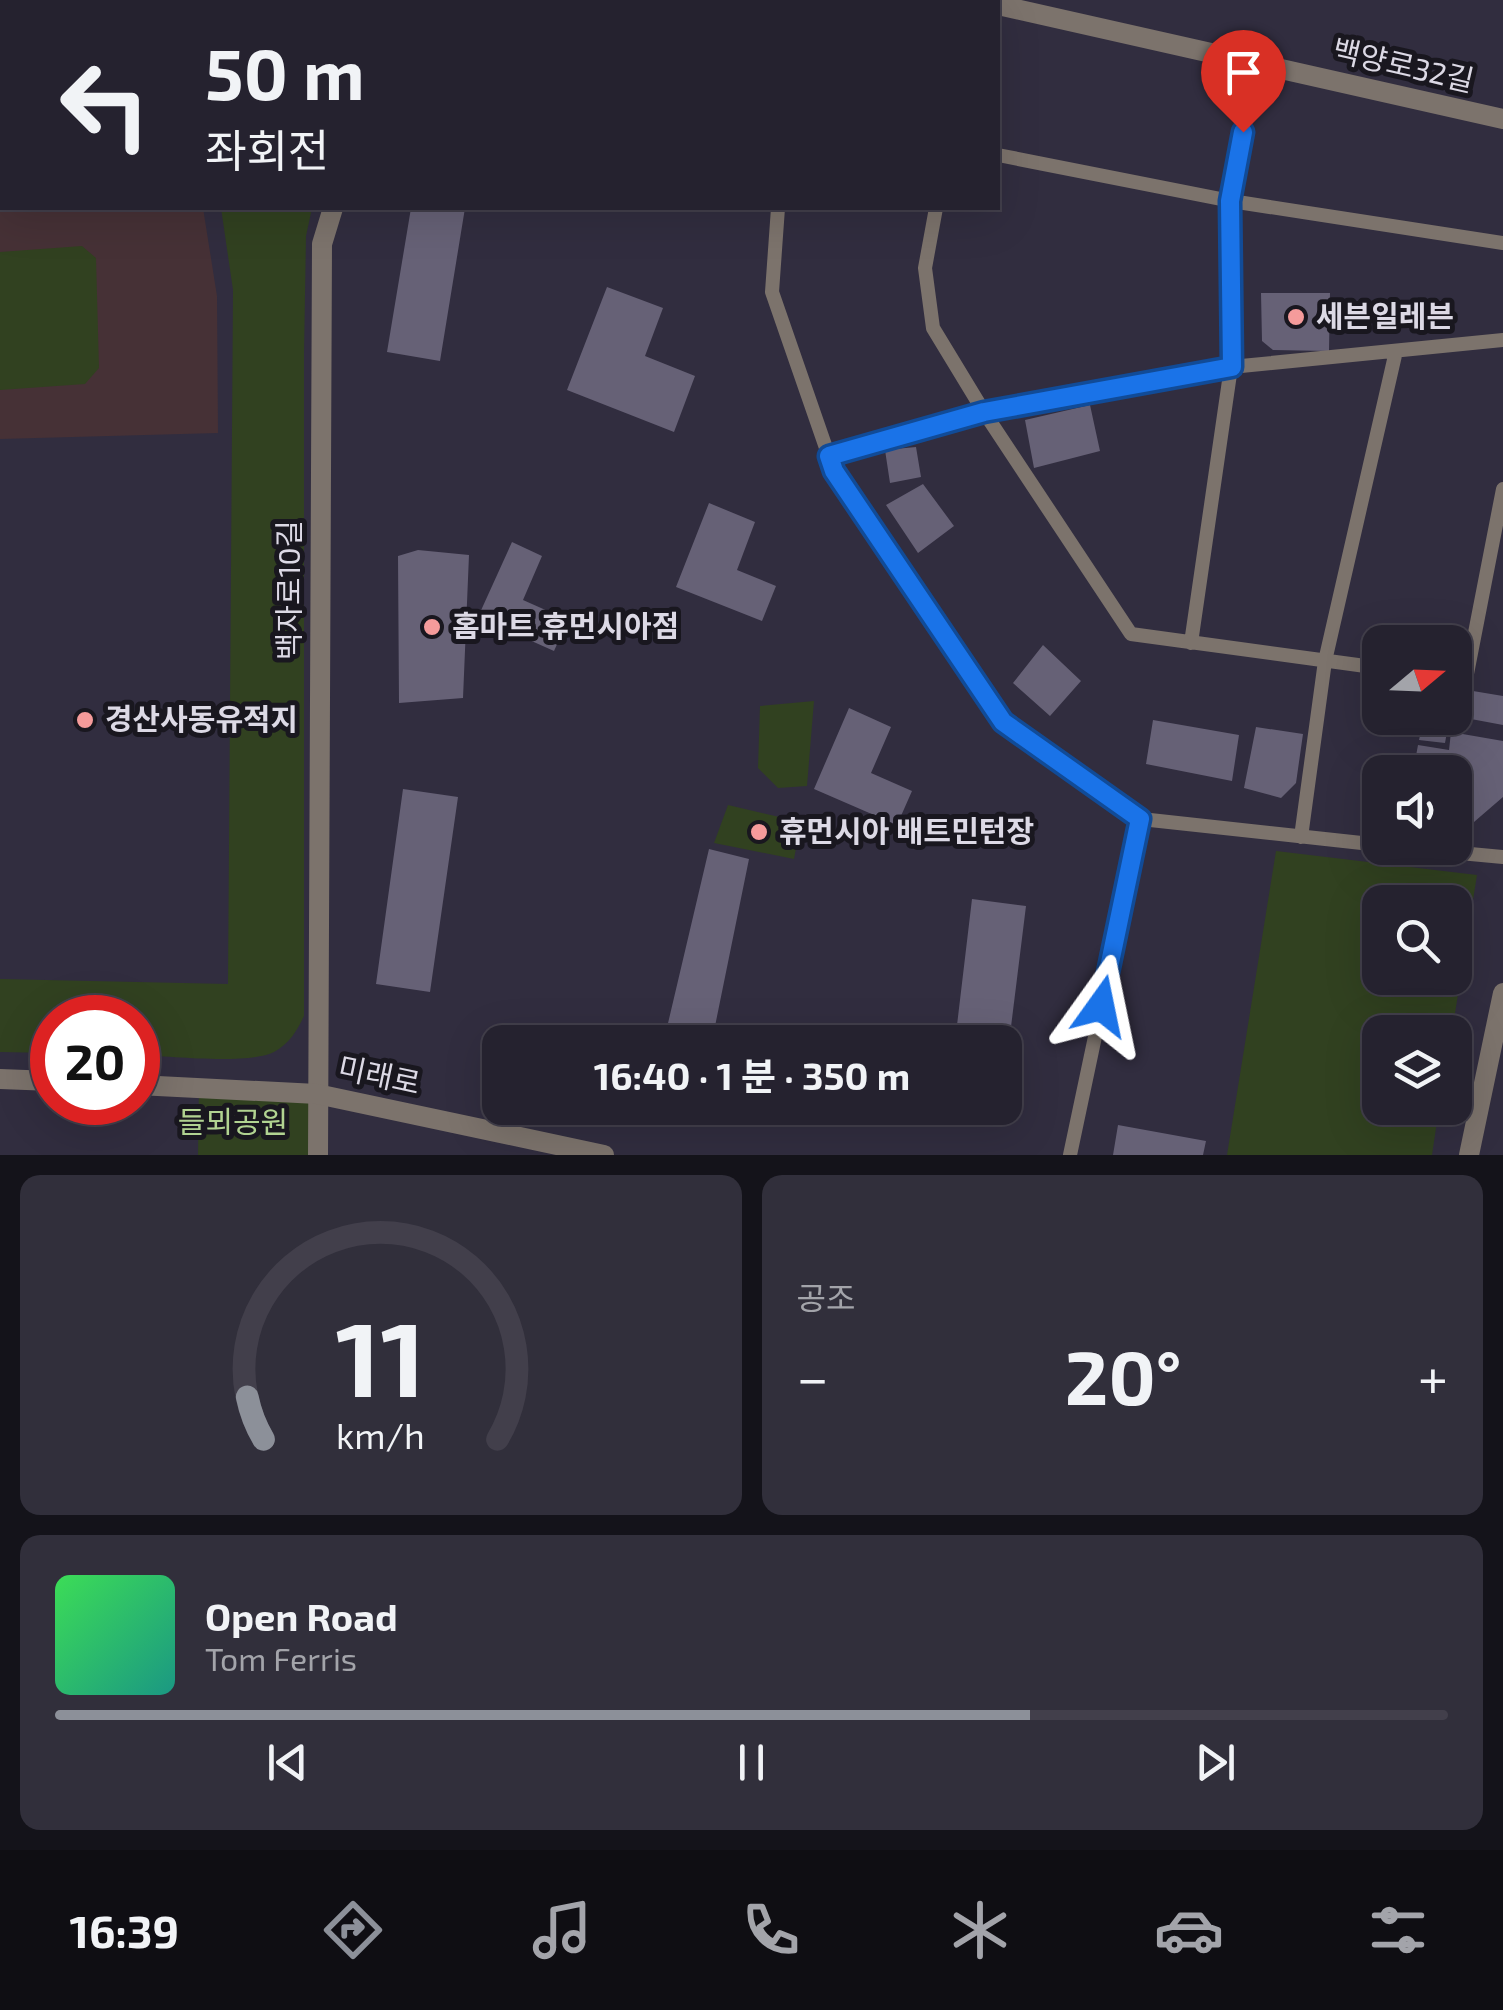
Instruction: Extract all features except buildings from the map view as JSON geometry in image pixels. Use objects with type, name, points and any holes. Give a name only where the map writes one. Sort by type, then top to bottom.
[{"type":"street","name":"백양로32길","points":[[1000,5],[1503,119]]},
{"type":"street","name":"백자로10길","points":[[318,1155],[322,244],[332,210]]},
{"type":"street","points":[[1469,1155],[1503,992]]},
{"type":"street","points":[[0,1079],[30,1080]]},
{"type":"street","name":"미래로","points":[[160,1086],[317,1094],[604,1155]]},
{"type":"lane","points":[[1191,644],[1232,367],[1230,201],[1256,63]]},
{"type":"lane","points":[[1000,155],[1230,201],[1503,242]]},
{"type":"lane","points":[[778,210],[772,292],[834,471],[1003,722],[1140,819],[1362,843]]},
{"type":"lane","points":[[936,210],[924,268],[933,328],[1131,634],[1362,666]]},
{"type":"lane","points":[[829,456],[984,412],[1232,367],[1503,340]]},
{"type":"lane","points":[[1301,837],[1325,661],[1396,351]]},
{"type":"lane","points":[[1472,648],[1503,490]]},
{"type":"lane","points":[[1070,1155],[1140,819]]},
{"type":"lane","points":[[1472,854],[1503,857]]},
{"type":"shaded area","points":[[0,210],[203,210],[217,296],[218,433],[0,439]]},
{"type":"green space","points":[[221,210],[312,210],[306,236],[304,354],[304,1016],[292,1037],[279,1049],[262,1056],[160,1056],[160,995],[30,995],[30,1053],[0,1052],[0,979],[228,984],[233,290]]},
{"type":"green space","points":[[82,246],[96,258],[99,368],[85,384],[0,390],[0,252]]},
{"type":"green space","points":[[814,701],[807,786],[778,788],[758,768],[760,706]]},
{"type":"green space","name":"휴먼시아 배트민턴장","points":[[728,805],[801,822],[794,859],[714,843]]},
{"type":"green space","points":[[1276,851],[1362,861],[1362,865],[1477,875],[1472,906],[1472,885],[1362,885],[1362,995],[1458,995],[1455,1015],[1362,1015],[1362,1125],[1436,1125],[1432,1155],[1227,1155]]},
{"type":"green space","name":"들뫼공원","points":[[199,1088],[317,1094],[317,1155],[198,1155]]},
{"type":"place","name":"세븐일레븐","points":[[1296,317]]},
{"type":"place","name":"홈마트 휴먼시아점","points":[[432,627]]},
{"type":"place","name":"경산사동유적지","points":[[85,720]]},
{"type":"place","name":"휴먼시아 배트민턴장","points":[[759,832]]},
{"type":"route","points":[[1101,1006],[1140,819],[1003,722],[834,471],[829,456],[984,412],[1232,367],[1230,201],[1243,132]]}]
